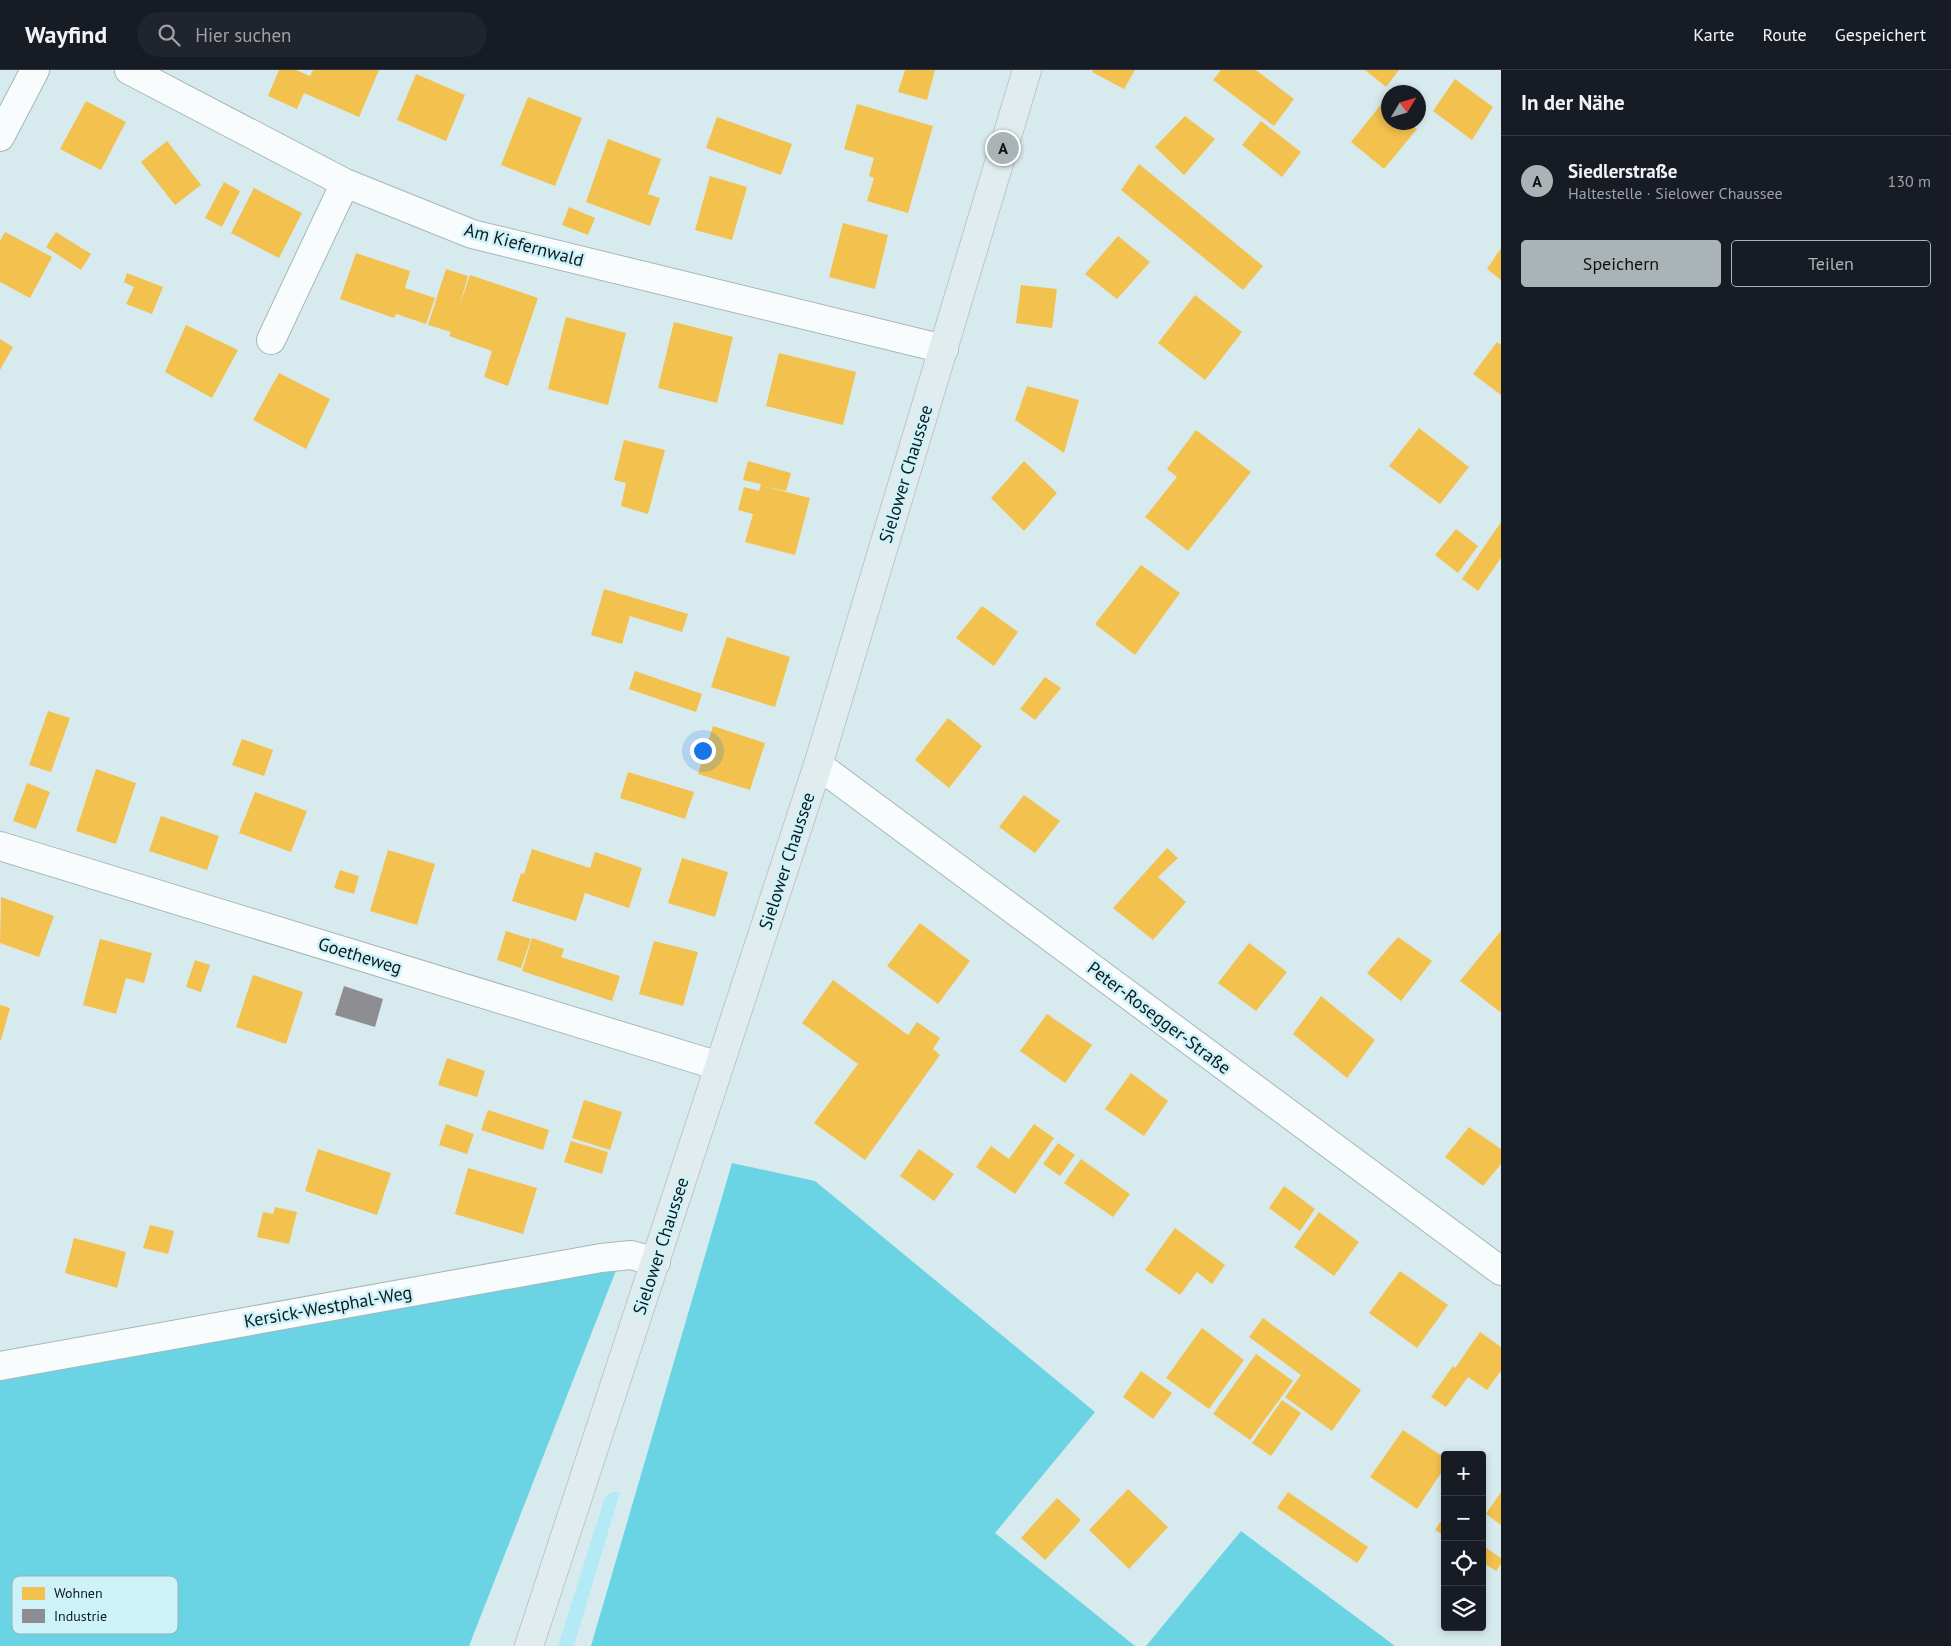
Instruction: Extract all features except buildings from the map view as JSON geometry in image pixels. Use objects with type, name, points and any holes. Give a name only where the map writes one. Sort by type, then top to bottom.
[{"type":"main road","name":"Sielower Chaussee","points":[[529,1646],[818,765],[1027,70]]},
{"type":"street","points":[[0,137],[35,70]]},
{"type":"street","name":"Am Kiefernwald","points":[[130,70],[345,183],[472,234],[944,349]]},
{"type":"street","points":[[271,340],[345,183]]},
{"type":"street","name":"Peter-Rosegger-Straße","points":[[818,765],[1501,1271]]},
{"type":"street","name":"Goetheweg","points":[[0,846],[719,1066]]},
{"type":"street","name":"Kersick-Westphal-Weg","points":[[0,1366],[600,1258],[631,1255],[656,1262]]},
{"type":"shaded area","points":[[732,1163],[815,1181],[1095,1412],[995,1533],[1135,1646],[591,1646]]},
{"type":"shaded area","points":[[617,1268],[469,1646],[0,1646],[0,1380]]},
{"type":"shaded area","points":[[612,1492],[620,1492],[574,1646],[558,1646],[605,1497]]},
{"type":"shaded area","points":[[1241,1531],[1395,1646],[1146,1646]]},
{"type":"place","name":"Siedlerstraße","points":[[1003,148]]}]
